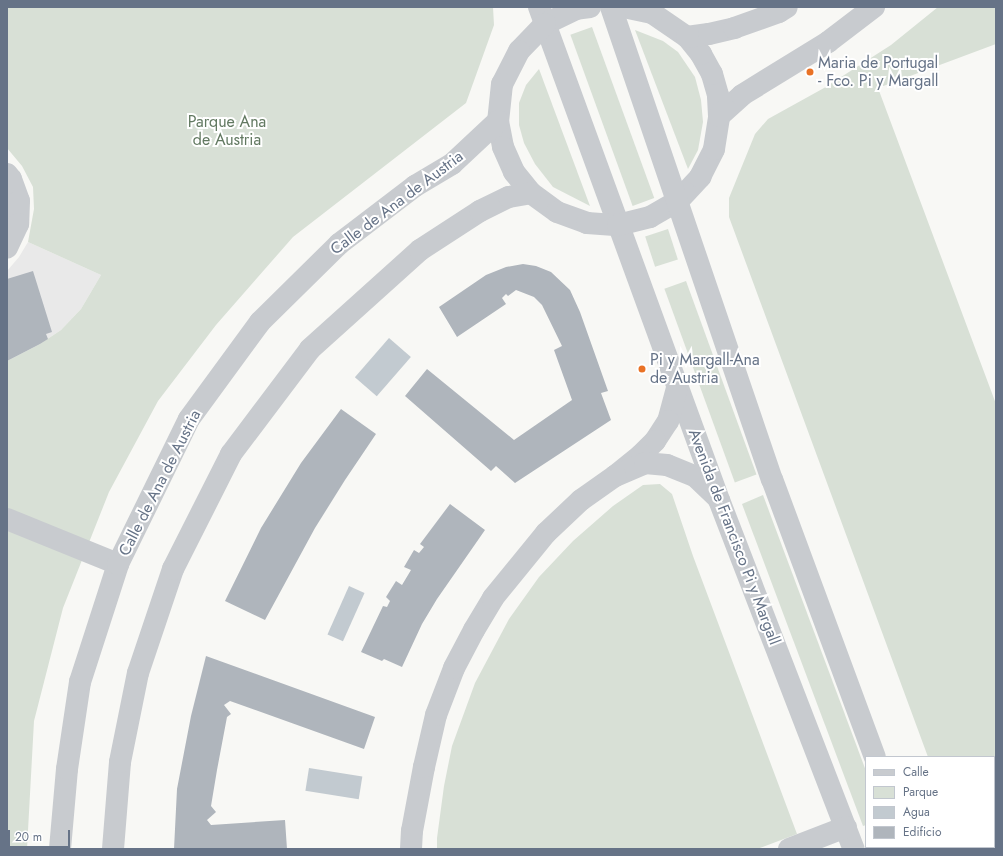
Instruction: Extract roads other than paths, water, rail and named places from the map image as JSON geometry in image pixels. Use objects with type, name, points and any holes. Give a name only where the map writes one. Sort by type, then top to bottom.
[{"type":"street","points":[[590,7],[542,16],[519,51],[502,84],[498,121],[506,153],[514,172],[531,193],[557,212],[587,223],[618,225],[650,217],[678,201],[700,177],[706,166],[714,148],[720,116],[718,95],[712,74],[701,54],[688,37],[652,13],[624,7]]},
{"type":"street","points":[[611,7],[772,479],[874,756]]},
{"type":"street","points":[[688,37],[734,28],[779,12],[787,7]]},
{"type":"street","points":[[720,116],[742,95],[814,51],[874,7]]},
{"type":"street","name":"Avenida de Francisco Pi y Margall","points":[[542,16],[719,500],[846,827],[858,846]]},
{"type":"street","name":"Calle de Ana de Austria","points":[[60,849],[68,769],[80,682],[118,564],[189,420],[260,322],[339,244],[415,186],[452,164],[498,121]]},
{"type":"street","points":[[7,174],[11,179],[19,201],[18,224],[7,248]]},
{"type":"street","points":[[113,849],[120,762],[138,673],[173,569],[231,454],[310,349],[420,250],[480,211],[509,197],[531,193]]},
{"type":"street","points":[[411,849],[413,824],[436,715],[454,668],[474,630],[493,598],[546,533],[582,500],[641,455],[655,441],[668,420],[677,388]]},
{"type":"street","points":[[615,476],[645,464],[667,465],[696,477],[706,485],[719,500]]},
{"type":"street","points":[[7,519],[118,564]]},
{"type":"street","points":[[789,849],[846,827]]},
{"type":"water","points":[[389,338],[411,357],[377,396],[355,377]]},
{"type":"water","points":[[349,586],[365,593],[343,641],[327,634]]},
{"type":"water","points":[[309,768],[362,776],[359,799],[305,791]]},
{"type":"place","name":"Maria de Portugal - Fco. Pi y Margall","points":[[810,72]]},
{"type":"place","name":"Pi y Margall-Ana de Austria","points":[[642,369]]},
{"type":"park label","name":"Parque Ana de Austria","points":[[227,131]]}]
